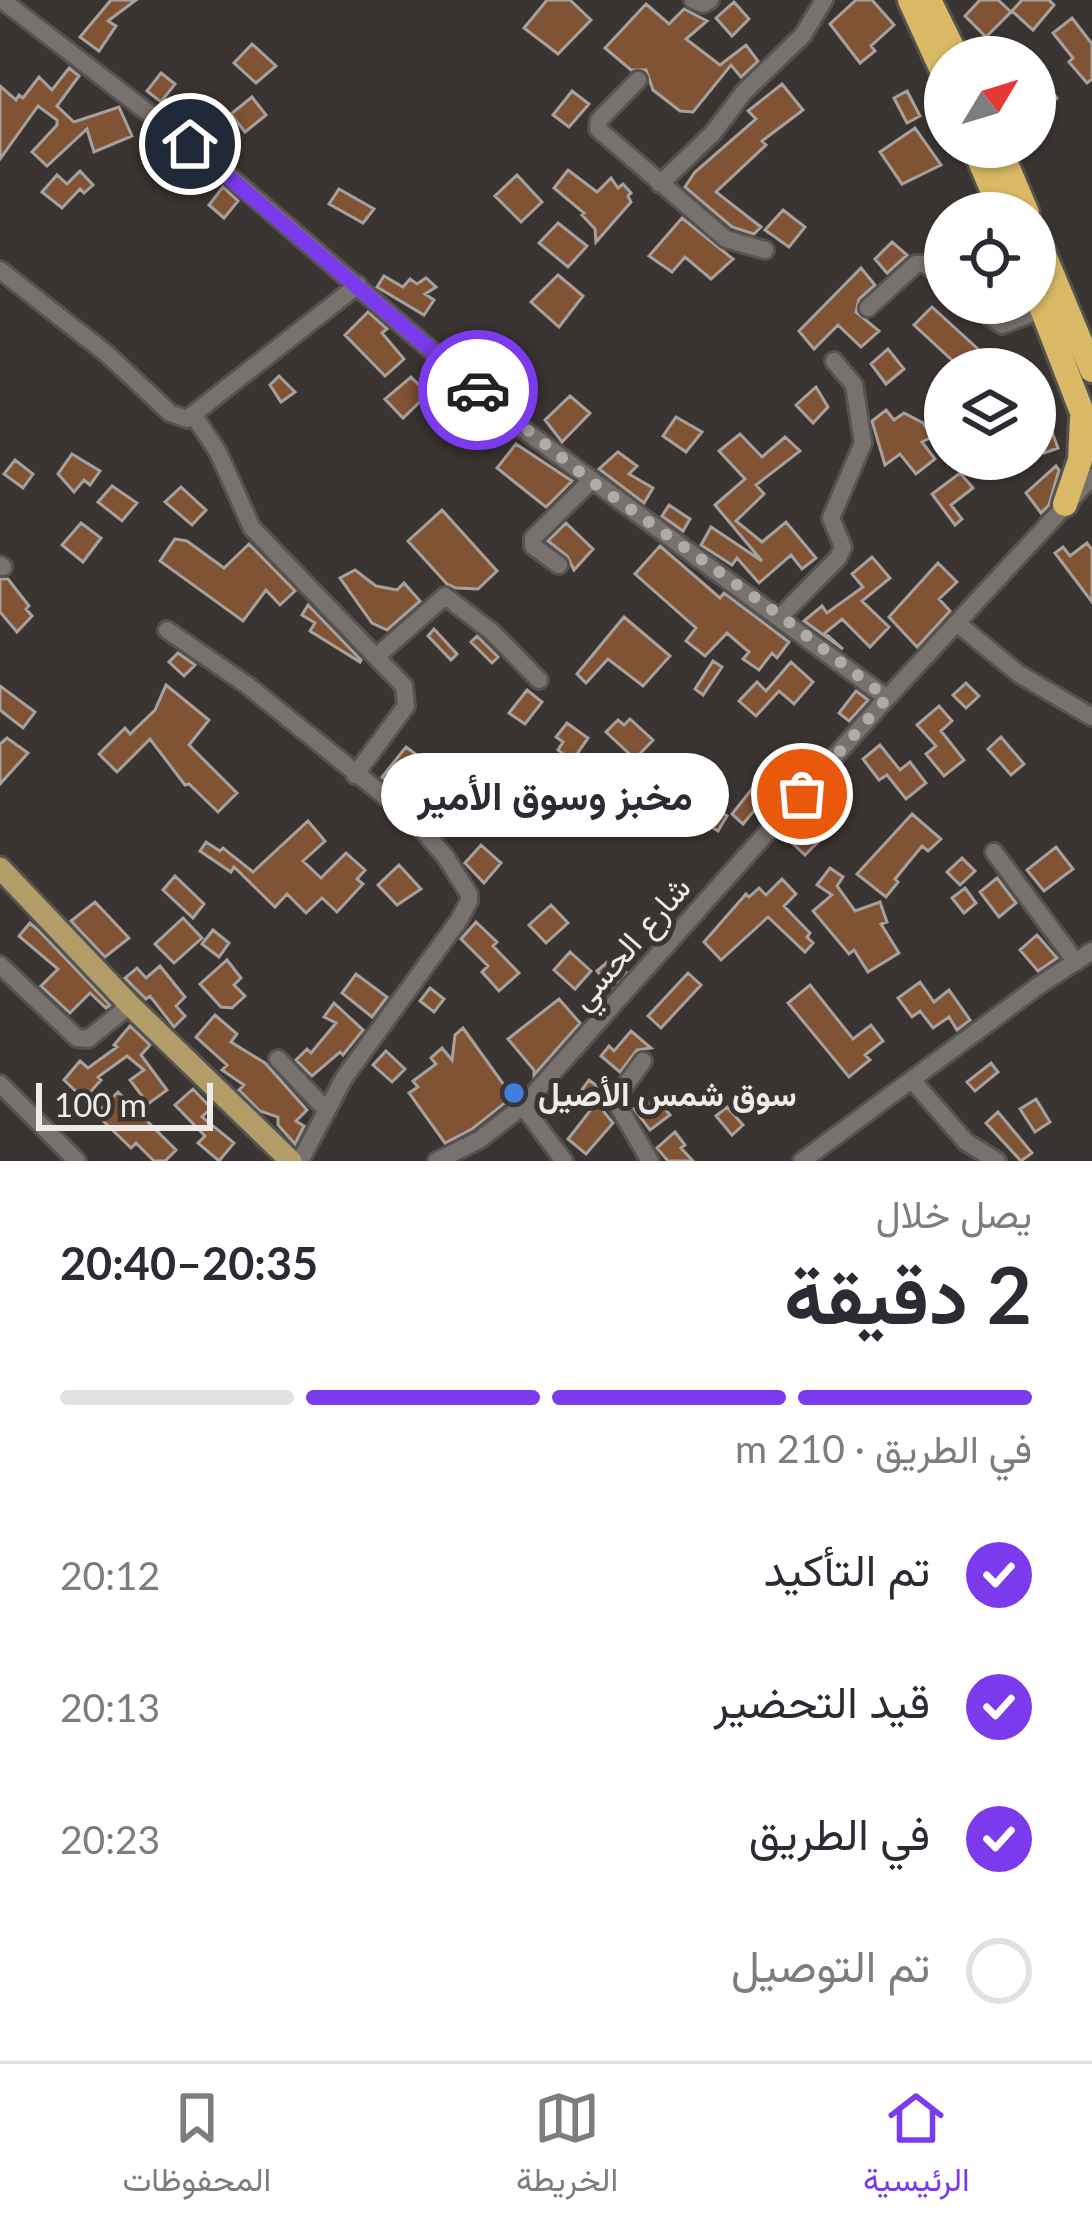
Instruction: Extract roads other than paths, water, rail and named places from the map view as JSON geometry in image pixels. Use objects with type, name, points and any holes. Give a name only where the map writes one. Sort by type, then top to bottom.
[{"type":"highway","points":[[910,0],[926,36]]},
{"type":"highway","points":[[929,0],[947,36]]},
{"type":"highway","points":[[1056,283],[1092,370]]},
{"type":"highway","points":[[1048,324],[1092,438]]},
{"type":"highway","points":[[1081,413],[1080,460],[1065,504],[1092,502]]},
{"type":"main road","points":[[0,868],[130,1005],[291,1161]]},
{"type":"street","points":[[3,0],[100,72],[519,425],[887,698]]},
{"type":"street","points":[[693,0],[704,4],[710,0]]},
{"type":"street","points":[[660,184],[803,35],[824,0]]},
{"type":"street","points":[[638,80],[599,120],[598,129],[726,239],[765,250]]},
{"type":"street","points":[[868,308],[916,264],[924,265]]},
{"type":"street","points":[[0,270],[180,418],[194,416],[239,374],[358,285]]},
{"type":"street","points":[[781,616],[842,554],[831,518],[863,442],[854,385],[834,361]]},
{"type":"street","points":[[194,416],[218,452],[252,528],[404,686],[406,706],[356,775]]},
{"type":"street","name":"شارع الحسي","points":[[437,1161],[478,1140],[523,1106],[887,698],[1092,477]]},
{"type":"street","points":[[559,565],[533,546],[533,538],[591,481]]},
{"type":"street","points":[[377,656],[445,596],[492,632],[539,680]]},
{"type":"street","points":[[957,623],[1019,674],[1092,717]]},
{"type":"street","points":[[166,631],[247,685],[412,818],[445,856],[470,902],[344,1078],[300,1161]]},
{"type":"street","points":[[994,852],[1076,962]]},
{"type":"street","points":[[802,1161],[1092,951]]},
{"type":"street","points":[[0,965],[76,1038],[88,1039],[130,1005]]},
{"type":"street","points":[[278,1059],[327,1111]]},
{"type":"street","points":[[643,1060],[617,1104],[650,1161]]},
{"type":"street","points":[[912,1080],[966,1142],[997,1161]]},
{"type":"street","points":[[0,1084],[77,1161]]},
{"type":"street","points":[[523,1106],[564,1161]]},
{"type":"place","name":"مخبز وسوق الأمير","points":[[802,794]]},
{"type":"place","name":"سوق شمس الأصيل","points":[[514,1093]]}]
